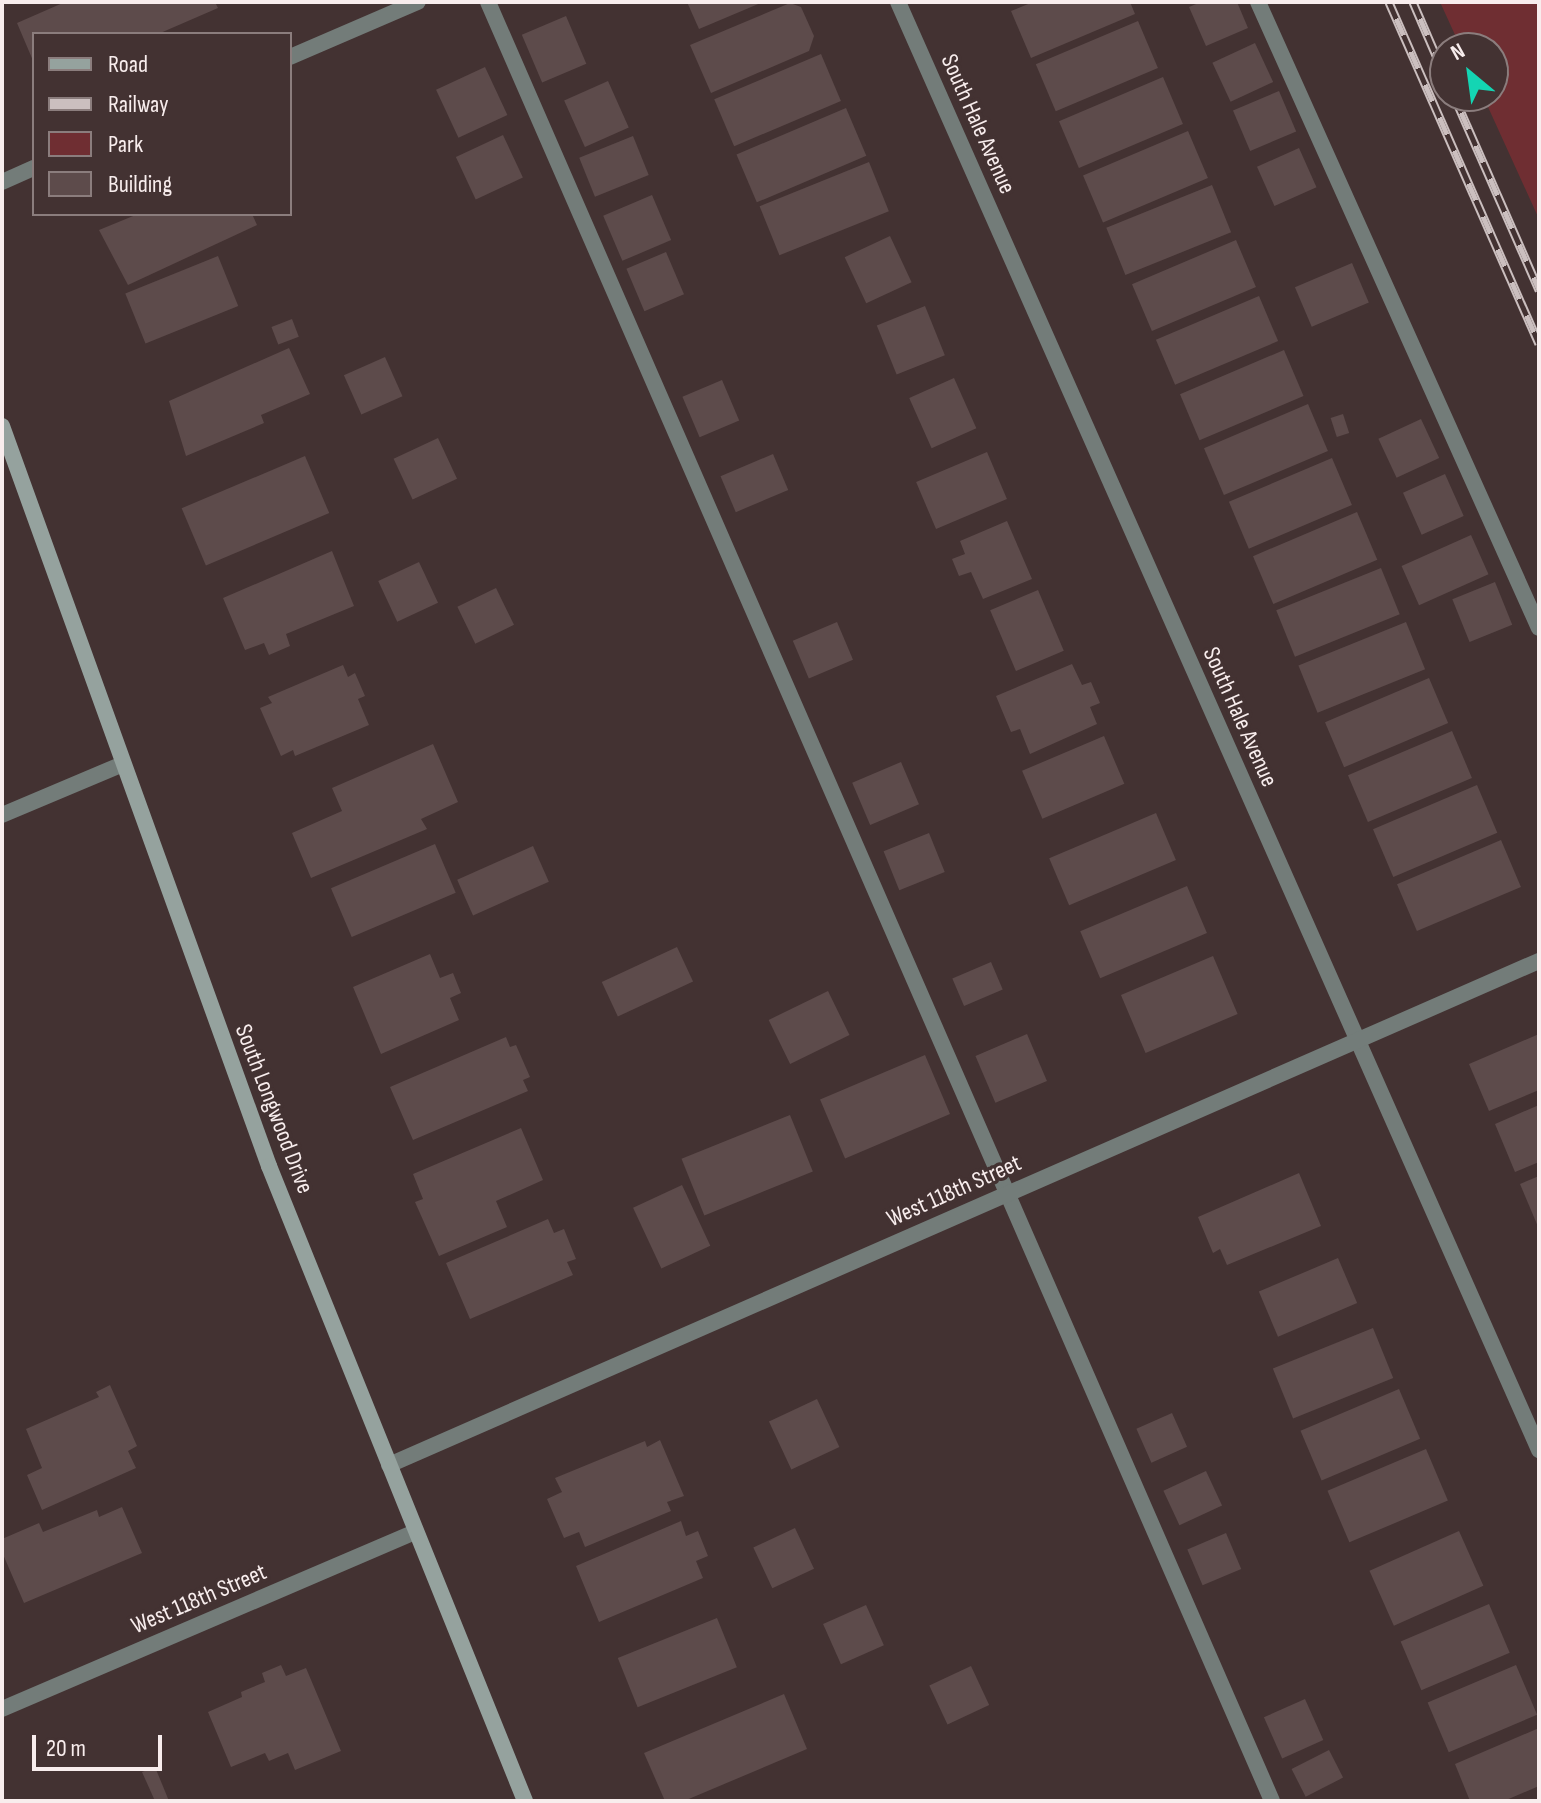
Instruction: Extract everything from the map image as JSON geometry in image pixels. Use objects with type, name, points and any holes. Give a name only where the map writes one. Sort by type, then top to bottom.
[{"type":"street","points":[[292,56],[418,2]]},
{"type":"street","points":[[488,2],[1272,1801]]},
{"type":"street","name":"South Hale Avenue","points":[[898,2],[1539,1450]]},
{"type":"street","points":[[1258,2],[1539,628]]},
{"type":"street","points":[[2,182],[32,169]]},
{"type":"street","name":"South Longwood Drive","points":[[2,426],[269,1166],[525,1801]]},
{"type":"street","points":[[2,815],[123,764]]},
{"type":"street","name":"West 118th Street","points":[[389,1465],[1539,961]]},
{"type":"street","name":"West 118th Street","points":[[2,1709],[414,1532]]},
{"type":"green space","points":[[1440,2],[1539,2],[1539,219],[1490,112],[1509,112],[1509,32],[1454,32]]},
{"type":"building","points":[[65,2],[215,2],[218,8],[163,32],[32,32],[32,58],[17,23]]},
{"type":"building","points":[[687,2],[763,2],[699,29]]},
{"type":"building","points":[[1033,2],[1130,2],[1135,14],[1031,58],[1011,11]]},
{"type":"building","points":[[1201,2],[1237,2],[1248,28],[1206,46],[1189,7]]},
{"type":"building","points":[[790,3],[801,7],[814,36],[809,51],[711,93],[690,45]]},
{"type":"building","points":[[566,16],[586,64],[542,83],[522,35]]},
{"type":"building","points":[[1138,21],[1158,68],[1056,111],[1036,64]]},
{"type":"building","points":[[1255,43],[1273,82],[1231,102],[1212,63]]},
{"type":"building","points":[[821,54],[841,101],[734,146],[714,99]]},
{"type":"building","points":[[485,67],[507,115],[458,138],[436,90]]},
{"type":"building","points":[[1163,77],[1183,124],[1079,168],[1059,121]]},
{"type":"building","points":[[608,81],[629,128],[585,147],[564,101]]},
{"type":"building","points":[[1279,91],[1296,132],[1250,151],[1233,111]]},
{"type":"building","points":[[846,108],[866,156],[757,202],[736,154]]},
{"type":"building","points":[[1188,131],[1208,178],[1103,222],[1083,176]]},
{"type":"building","points":[[503,135],[523,178],[476,200],[456,157]]},
{"type":"building","points":[[633,136],[649,175],[595,197],[579,158]]},
{"type":"building","points":[[1299,148],[1316,187],[1274,206],[1257,167]]},
{"type":"building","points":[[869,162],[889,211],[779,255],[760,206]]},
{"type":"building","points":[[1212,185],[1231,232],[1125,275],[1106,228]]},
{"type":"building","points":[[652,195],[671,240],[622,261],[603,216]]},
{"type":"building","points":[[133,216],[253,216],[257,225],[128,285],[99,230]]},
{"type":"building","points":[[890,236],[912,282],[866,303],[845,257]]},
{"type":"building","points":[[1236,240],[1256,287],[1152,331],[1132,284]]},
{"type":"building","points":[[666,252],[684,294],[644,311],[626,269]]},
{"type":"building","points":[[218,256],[238,306],[146,344],[125,293]]},
{"type":"building","points":[[1352,263],[1369,303],[1312,327],[1295,287]]},
{"type":"building","points":[[1259,296],[1278,341],[1175,385],[1156,340]]},
{"type":"building","points":[[925,306],[945,355],[897,375],[877,325]]},
{"type":"building","points":[[292,319],[299,337],[278,345],[271,327]]},
{"type":"building","points":[[289,348],[310,394],[261,415],[264,423],[186,456],[169,401]]},
{"type":"building","points":[[1284,350],[1304,396],[1200,440],[1180,394]]},
{"type":"building","points":[[385,357],[402,396],[361,415],[344,375]]},
{"type":"building","points":[[954,378],[976,428],[932,448],[909,398]]},
{"type":"building","points":[[722,380],[739,421],[700,437],[682,397]]},
{"type":"building","points":[[1308,404],[1328,451],[1224,495],[1204,448]]},
{"type":"building","points":[[1343,414],[1349,433],[1337,437],[1331,418]]},
{"type":"building","points":[[1421,419],[1439,458],[1397,478],[1378,439]]},
{"type":"building","points":[[438,438],[457,479],[413,499],[394,459]]},
{"type":"building","points":[[987,452],[1007,499],[936,529],[916,482]]},
{"type":"building","points":[[773,454],[788,490],[736,512],[721,476]]},
{"type":"building","points":[[305,456],[329,513],[206,565],[182,508]]},
{"type":"building","points":[[1332,458],[1352,505],[1249,549],[1229,502]]},
{"type":"building","points":[[1445,474],[1464,516],[1422,535],[1403,493]]},
{"type":"building","points":[[1357,512],[1377,560],[1273,604],[1253,556]]},
{"type":"building","points":[[1007,521],[1032,579],[983,599],[971,572],[959,576],[952,559],[965,554],[960,541]]},
{"type":"building","points":[[1471,535],[1488,574],[1419,605],[1402,566]]},
{"type":"building","points":[[332,551],[354,606],[286,634],[290,646],[269,655],[264,643],[245,650],[223,598]]},
{"type":"building","points":[[419,562],[438,603],[397,622],[378,581]]},
{"type":"building","points":[[1381,568],[1400,614],[1295,657],[1276,610]]},
{"type":"building","points":[[1495,582],[1512,625],[1470,642],[1452,599]]},
{"type":"building","points":[[496,588],[514,625],[475,644],[457,607]]},
{"type":"building","points":[[1038,590],[1064,651],[1016,671],[990,610]]},
{"type":"building","points":[[837,622],[853,660],[809,678],[793,641]]},
{"type":"building","points":[[1406,622],[1425,669],[1318,713],[1298,665]]},
{"type":"building","points":[[1072,664],[1082,685],[1091,682],[1100,703],[1090,707],[1097,724],[1030,754],[1020,729],[1011,732],[996,696]]},
{"type":"building","points":[[343,665],[348,677],[355,673],[365,696],[358,699],[369,725],[295,756],[293,750],[281,756],[260,708],[272,703],[268,697]]},
{"type":"building","points":[[1429,678],[1448,723],[1344,767],[1325,722]]},
{"type":"building","points":[[1452,731],[1472,778],[1368,822],[1348,775]]},
{"type":"building","points":[[1104,736],[1124,784],[1042,819],[1022,771]]},
{"type":"building","points":[[433,744],[458,802],[421,819],[427,829],[311,878],[292,833],[342,811],[332,788]]},
{"type":"building","points":[[901,762],[919,804],[870,825],[852,783]]},
{"type":"building","points":[[1477,785],[1497,833],[1393,877],[1373,829]]},
{"type":"building","points":[[1156,813],[1176,860],[1069,905],[1049,858]]},
{"type":"building","points":[[929,833],[945,872],[899,890],[884,851]]},
{"type":"building","points":[[1501,840],[1521,887],[1417,931],[1397,884]]},
{"type":"building","points":[[435,844],[456,893],[352,937],[331,888]]},
{"type":"building","points":[[533,846],[549,882],[473,915],[457,880]]},
{"type":"building","points":[[1187,886],[1207,933],[1100,978],[1080,931]]},
{"type":"building","points":[[677,947],[693,981],[618,1017],[602,982]]},
{"type":"building","points":[[430,954],[440,978],[453,973],[461,993],[450,998],[459,1020],[381,1054],[353,987]]},
{"type":"building","points":[[1213,956],[1238,1014],[1146,1053],[1121,995]]},
{"type":"building","points":[[991,962],[1003,990],[964,1006],[952,978]]},
{"type":"building","points":[[828,991],[849,1035],[790,1064],[769,1020]]},
{"type":"building","points":[[1027,1034],[1047,1081],[995,1103],[975,1056]]},
{"type":"building","points":[[1539,1034],[1539,1090],[1489,1111],[1469,1064]]},
{"type":"building","points":[[506,1037],[510,1047],[516,1045],[530,1077],[523,1080],[528,1091],[413,1140],[390,1087]]},
{"type":"building","points":[[925,1055],[950,1114],[845,1158],[820,1100]]},
{"type":"building","points":[[1539,1105],[1539,1162],[1515,1172],[1495,1124]]},
{"type":"building","points":[[790,1115],[813,1172],[704,1215],[682,1159]]},
{"type":"building","points":[[521,1128],[543,1180],[496,1201],[507,1227],[439,1256],[415,1202],[423,1199],[413,1174]]},
{"type":"building","points":[[1299,1173],[1321,1226],[1227,1265],[1220,1249],[1213,1253],[1198,1217]]},
{"type":"building","points":[[1539,1176],[1539,1229],[1520,1184]]},
{"type":"building","points":[[682,1185],[710,1246],[661,1269],[633,1208]]},
{"type":"building","points":[[548,1219],[554,1233],[564,1229],[576,1259],[567,1262],[573,1275],[470,1319],[446,1263]]},
{"type":"building","points":[[1338,1258],[1357,1303],[1278,1337],[1259,1292]]},
{"type":"building","points":[[1373,1328],[1393,1378],[1293,1419],[1273,1368]]},
{"type":"building","points":[[110,1385],[137,1446],[128,1451],[136,1468],[42,1510],[27,1475],[42,1468],[26,1429],[99,1397],[96,1392]]},
{"type":"building","points":[[1399,1389],[1420,1439],[1322,1481],[1301,1431]]},
{"type":"building","points":[[817,1399],[839,1447],[791,1469],[769,1421]]},
{"type":"building","points":[[1172,1413],[1187,1447],[1151,1463],[1136,1429]]},
{"type":"building","points":[[660,1440],[684,1496],[667,1502],[671,1511],[585,1547],[579,1532],[564,1538],[547,1499],[562,1492],[555,1478],[645,1441],[647,1447]]},
{"type":"building","points":[[1426,1449],[1448,1501],[1349,1542],[1328,1491]]},
{"type":"building","points":[[1206,1471],[1222,1505],[1179,1525],[1163,1491]]},
{"type":"building","points":[[122,1507],[142,1553],[24,1603],[2,1552],[2,1539],[39,1523],[43,1532],[97,1510],[99,1517]]},
{"type":"building","points":[[681,1521],[686,1536],[698,1531],[708,1556],[696,1561],[703,1578],[599,1622],[576,1566]]},
{"type":"building","points":[[795,1528],[814,1569],[772,1588],[753,1547]]},
{"type":"building","points":[[1459,1531],[1483,1586],[1394,1626],[1369,1571]]},
{"type":"building","points":[[1226,1533],[1241,1569],[1203,1585],[1187,1549]]},
{"type":"building","points":[[1489,1604],[1510,1653],[1421,1690],[1401,1642]]},
{"type":"building","points":[[866,1605],[884,1645],[841,1664],[823,1624]]},
{"type":"building","points":[[717,1618],[737,1667],[638,1707],[618,1658]]},
{"type":"building","points":[[281,1665],[286,1676],[306,1668],[341,1751],[295,1770],[288,1753],[269,1761],[265,1753],[231,1767],[208,1712],[242,1697],[241,1692],[265,1682],[262,1673]]},
{"type":"building","points":[[1516,1665],[1537,1715],[1449,1752],[1428,1703]]},
{"type":"building","points":[[971,1666],[989,1705],[947,1724],[929,1685]]},
{"type":"building","points":[[784,1694],[807,1749],[684,1801],[665,1801],[644,1753]]},
{"type":"building","points":[[1305,1699],[1323,1740],[1282,1758],[1264,1717]]},
{"type":"building","points":[[1539,1728],[1539,1786],[1504,1801],[1470,1801],[1455,1764]]},
{"type":"building","points":[[1329,1750],[1343,1778],[1306,1797],[1292,1769]]},
{"type":"building","points":[[155,1767],[169,1801],[155,1801],[142,1772]]},
{"type":"railway","points":[[1389,2],[1539,344]]},
{"type":"railway","points":[[1413,2],[1429,39]]},
{"type":"railway","points":[[1461,112],[1539,290]]}]
